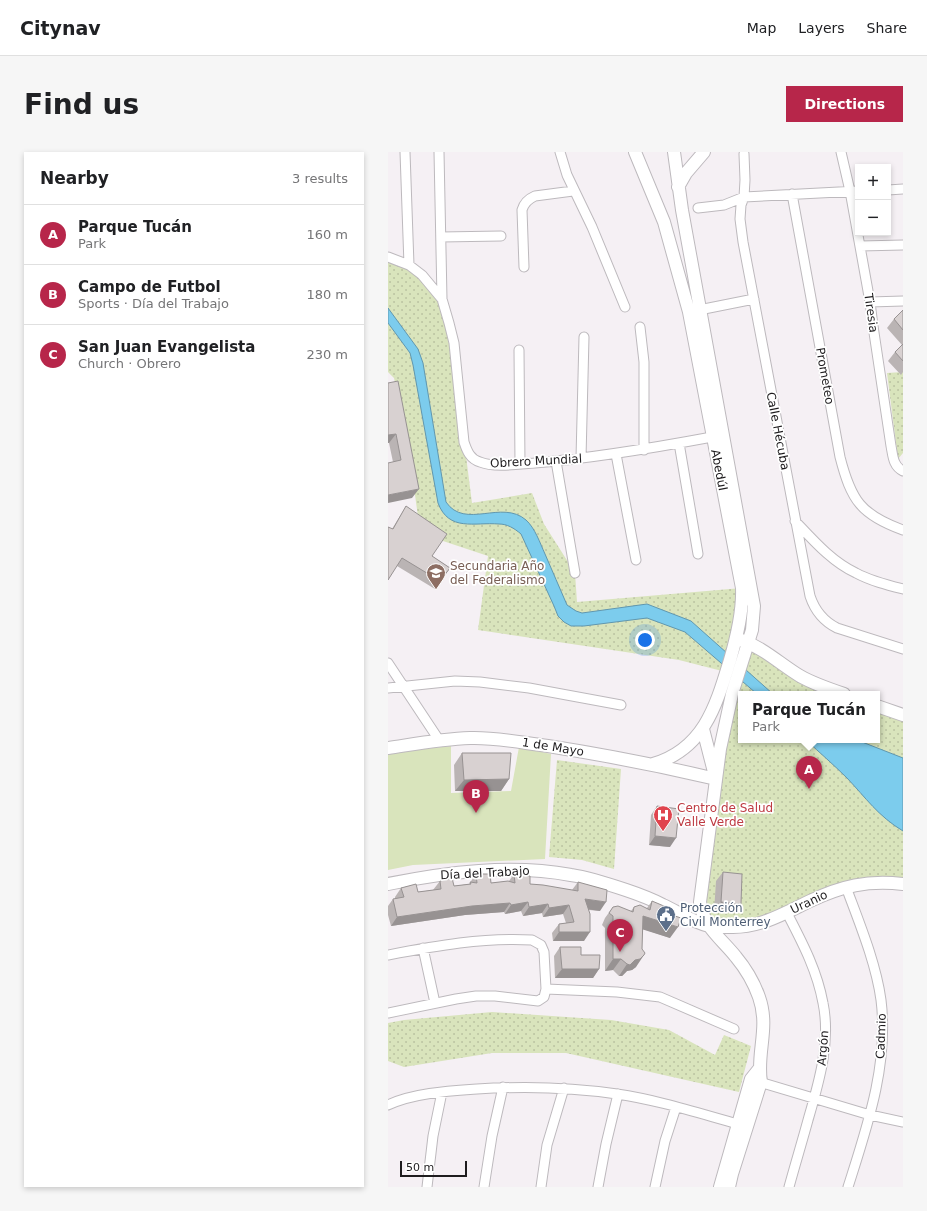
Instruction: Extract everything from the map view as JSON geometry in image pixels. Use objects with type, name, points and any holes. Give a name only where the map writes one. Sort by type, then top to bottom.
[{"type":"street","points":[[405,152],[409,265]]},
{"type":"street","points":[[439,152],[442,299]]},
{"type":"street","points":[[560,152],[566,175],[592,227],[625,307]]},
{"type":"street","name":"Abedúl","points":[[635,152],[664,222],[694,311],[754,606],[752,630],[732,694],[720,749],[700,902],[704,918],[708,926]]},
{"type":"street","name":"Abedúl","points":[[653,764],[668,759],[680,752],[695,739],[709,719],[720,692],[736,638],[743,601],[742,588],[712,437],[674,152]]},
{"type":"street","points":[[678,188],[686,173],[704,152]]},
{"type":"street","name":"Tiresia","points":[[841,152],[854,191],[860,246],[870,302],[891,446],[895,463],[897,467],[903,470]]},
{"type":"street","name":"Calle Hécuba","points":[[744,154],[744,197],[741,205],[740,220],[743,242],[810,596],[820,617],[828,624],[903,649]]},
{"type":"street","points":[[891,190],[903,189]]},
{"type":"street","points":[[524,267],[523,205],[530,198],[535,196],[573,191]]},
{"type":"street","points":[[698,208],[724,205],[744,197],[854,191]]},
{"type":"street","name":"Prometeo","points":[[792,194],[838,450],[844,473],[853,495],[865,510],[885,524],[903,530]]},
{"type":"street","points":[[441,237],[501,236]]},
{"type":"street","points":[[860,246],[903,245]]},
{"type":"street","name":"Obrero Mundial","points":[[388,257],[409,265],[422,275],[442,299],[454,343],[464,442],[467,452],[472,458],[479,462],[488,465],[556,461],[644,450],[712,437]]},
{"type":"street","points":[[694,311],[754,299]]},
{"type":"street","points":[[870,302],[903,301]]},
{"type":"street","points":[[640,327],[644,362],[644,450]]},
{"type":"street","points":[[581,458],[584,337]]},
{"type":"street","points":[[519,350],[520,464]]},
{"type":"street","points":[[679,443],[698,554]]},
{"type":"street","points":[[616,454],[636,560]]},
{"type":"street","points":[[556,461],[575,573]]},
{"type":"street","points":[[795,521],[827,553],[846,568],[870,579],[903,589]]},
{"type":"street","points":[[736,638],[773,657],[800,676],[836,691]]},
{"type":"street","points":[[388,664],[439,740]]},
{"type":"street","points":[[388,688],[455,681],[480,682],[529,688],[621,705]]},
{"type":"street","points":[[880,707],[903,715]]},
{"type":"street","points":[[703,729],[716,779]]},
{"type":"street","name":"1 de Mayo","points":[[388,748],[439,740],[471,738],[522,742],[653,764],[716,779]]},
{"type":"street","name":"Día del Trabajo","points":[[388,884],[439,875],[474,871],[541,871],[571,875],[602,882],[632,892],[693,920]]},
{"type":"street","name":"Uranio","points":[[693,920],[708,926],[747,926],[771,920],[816,898],[846,887],[864,883],[883,882],[903,884]]},
{"type":"street","name":"Cadmio","points":[[846,887],[864,936],[876,976],[881,999],[883,1024],[882,1051],[877,1084],[870,1115],[848,1187]]},
{"type":"street","name":"Argón","points":[[787,913],[804,945],[814,971],[824,1004],[826,1031],[824,1059],[789,1187]]},
{"type":"street","points":[[708,926],[742,965],[759,996],[764,1019],[764,1036],[759,1069],[729,1187]]},
{"type":"street","points":[[388,955],[423,948],[492,940],[532,940],[541,945],[544,952],[546,989],[544,997],[541,1000],[534,1002],[495,996],[476,996],[388,1013]]},
{"type":"street","points":[[423,948],[435,1003]]},
{"type":"street","points":[[546,989],[624,993],[660,997],[734,1029]]},
{"type":"street","points":[[756,1081],[870,1115],[903,1122]]},
{"type":"street","points":[[720,1187],[738,1124],[756,1081]]},
{"type":"street","points":[[388,1105],[397,1101],[442,1092],[503,1088],[564,1088],[618,1094],[676,1107],[738,1124]]},
{"type":"street","points":[[484,1187],[492,1136],[503,1088]]},
{"type":"street","points":[[541,1187],[547,1145],[564,1088]]},
{"type":"street","points":[[427,1187],[433,1136],[442,1092]]},
{"type":"street","points":[[598,1187],[606,1144],[618,1094]]},
{"type":"street","points":[[655,1187],[665,1142],[676,1107]]},
{"type":"green space","points":[[388,257],[395,259],[433,287],[449,323],[472,503],[532,493],[544,524],[575,573],[577,602],[742,588],[726,672],[679,660],[478,630],[488,556],[443,541],[419,524],[408,444],[394,378],[388,372]]},
{"type":"green space","points":[[903,372],[903,453],[898,459],[887,373]]},
{"type":"green space","points":[[759,648],[838,691],[738,691],[750,653]]},
{"type":"green space","points":[[738,691],[738,743],[880,743],[880,707],[903,715],[903,884],[864,883],[787,913],[716,926],[700,902],[720,749]]},
{"type":"green space","points":[[451,746],[451,793],[511,791],[519,747],[551,754],[545,859],[413,865],[388,870],[388,753]]},
{"type":"green space","points":[[557,760],[621,769],[614,869],[582,860],[549,857]]},
{"type":"green space","points":[[492,1012],[611,1020],[669,1030],[715,1055],[724,1035],[751,1046],[739,1092],[566,1053],[492,1053],[404,1067],[388,1061],[388,1023],[404,1020]]},
{"type":"water","points":[[388,308],[418,349],[423,363],[446,502],[454,510],[463,514],[506,512],[516,514],[526,520],[535,531],[567,605],[582,613],[647,604],[691,621],[770,691],[754,691],[685,632],[647,618],[584,626],[571,626],[558,616],[521,534],[513,528],[502,524],[463,524],[449,518],[443,512],[438,503],[410,353],[388,323]]},
{"type":"water","points":[[809,743],[865,743],[903,758],[903,831],[879,813],[832,764]]},
{"type":"building","points":[[903,310],[903,330],[894,319]]},
{"type":"building","points":[[903,344],[903,361],[895,352]]},
{"type":"building","points":[[398,381],[419,489],[388,495],[388,463],[401,460],[396,434],[388,435],[388,383]]},
{"type":"building","points":[[406,506],[447,534],[432,556],[450,568],[440,581],[402,558],[388,580],[388,527],[393,529]]},
{"type":"building","points":[[462,753],[511,753],[509,779],[464,780]]},
{"type":"building","points":[[657,806],[679,809],[676,838],[655,836]]},
{"type":"building","points":[[723,872],[742,874],[741,904],[721,902]]},
{"type":"building","points":[[476,874],[490,874],[491,883],[508,881],[515,883],[514,874],[530,876],[530,884],[578,891],[578,882],[607,890],[606,902],[585,899],[590,914],[590,932],[559,932],[559,924],[574,922],[569,905],[549,908],[548,904],[529,907],[528,902],[511,905],[510,903],[472,906],[397,917],[393,899],[404,897],[401,888],[416,884],[418,892],[441,889],[440,881],[452,878],[454,886],[471,884],[470,882],[477,883]]},
{"type":"building","points":[[652,901],[671,909],[669,914],[681,918],[678,927],[643,916],[642,949],[645,953],[644,955],[630,965],[621,959],[613,959],[613,916],[609,913],[613,907],[618,906],[633,912],[634,907],[640,905],[650,910]]},
{"type":"building","points":[[560,947],[581,947],[581,955],[600,955],[599,969],[562,969]]},
{"type":"place","name":"Secundaria Año del Federalismo","points":[[436,590]]},
{"type":"place","name":"Parque Tucán","points":[[809,789]]},
{"type":"place","name":"Campo de Futbol","points":[[476,813]]},
{"type":"place","name":"Centro de Salud Valle Verde","points":[[663,832]]},
{"type":"place","name":"Protección Civil Monterrey","points":[[666,932]]},
{"type":"place","name":"San Juan Evangelista","points":[[620,952]]}]
